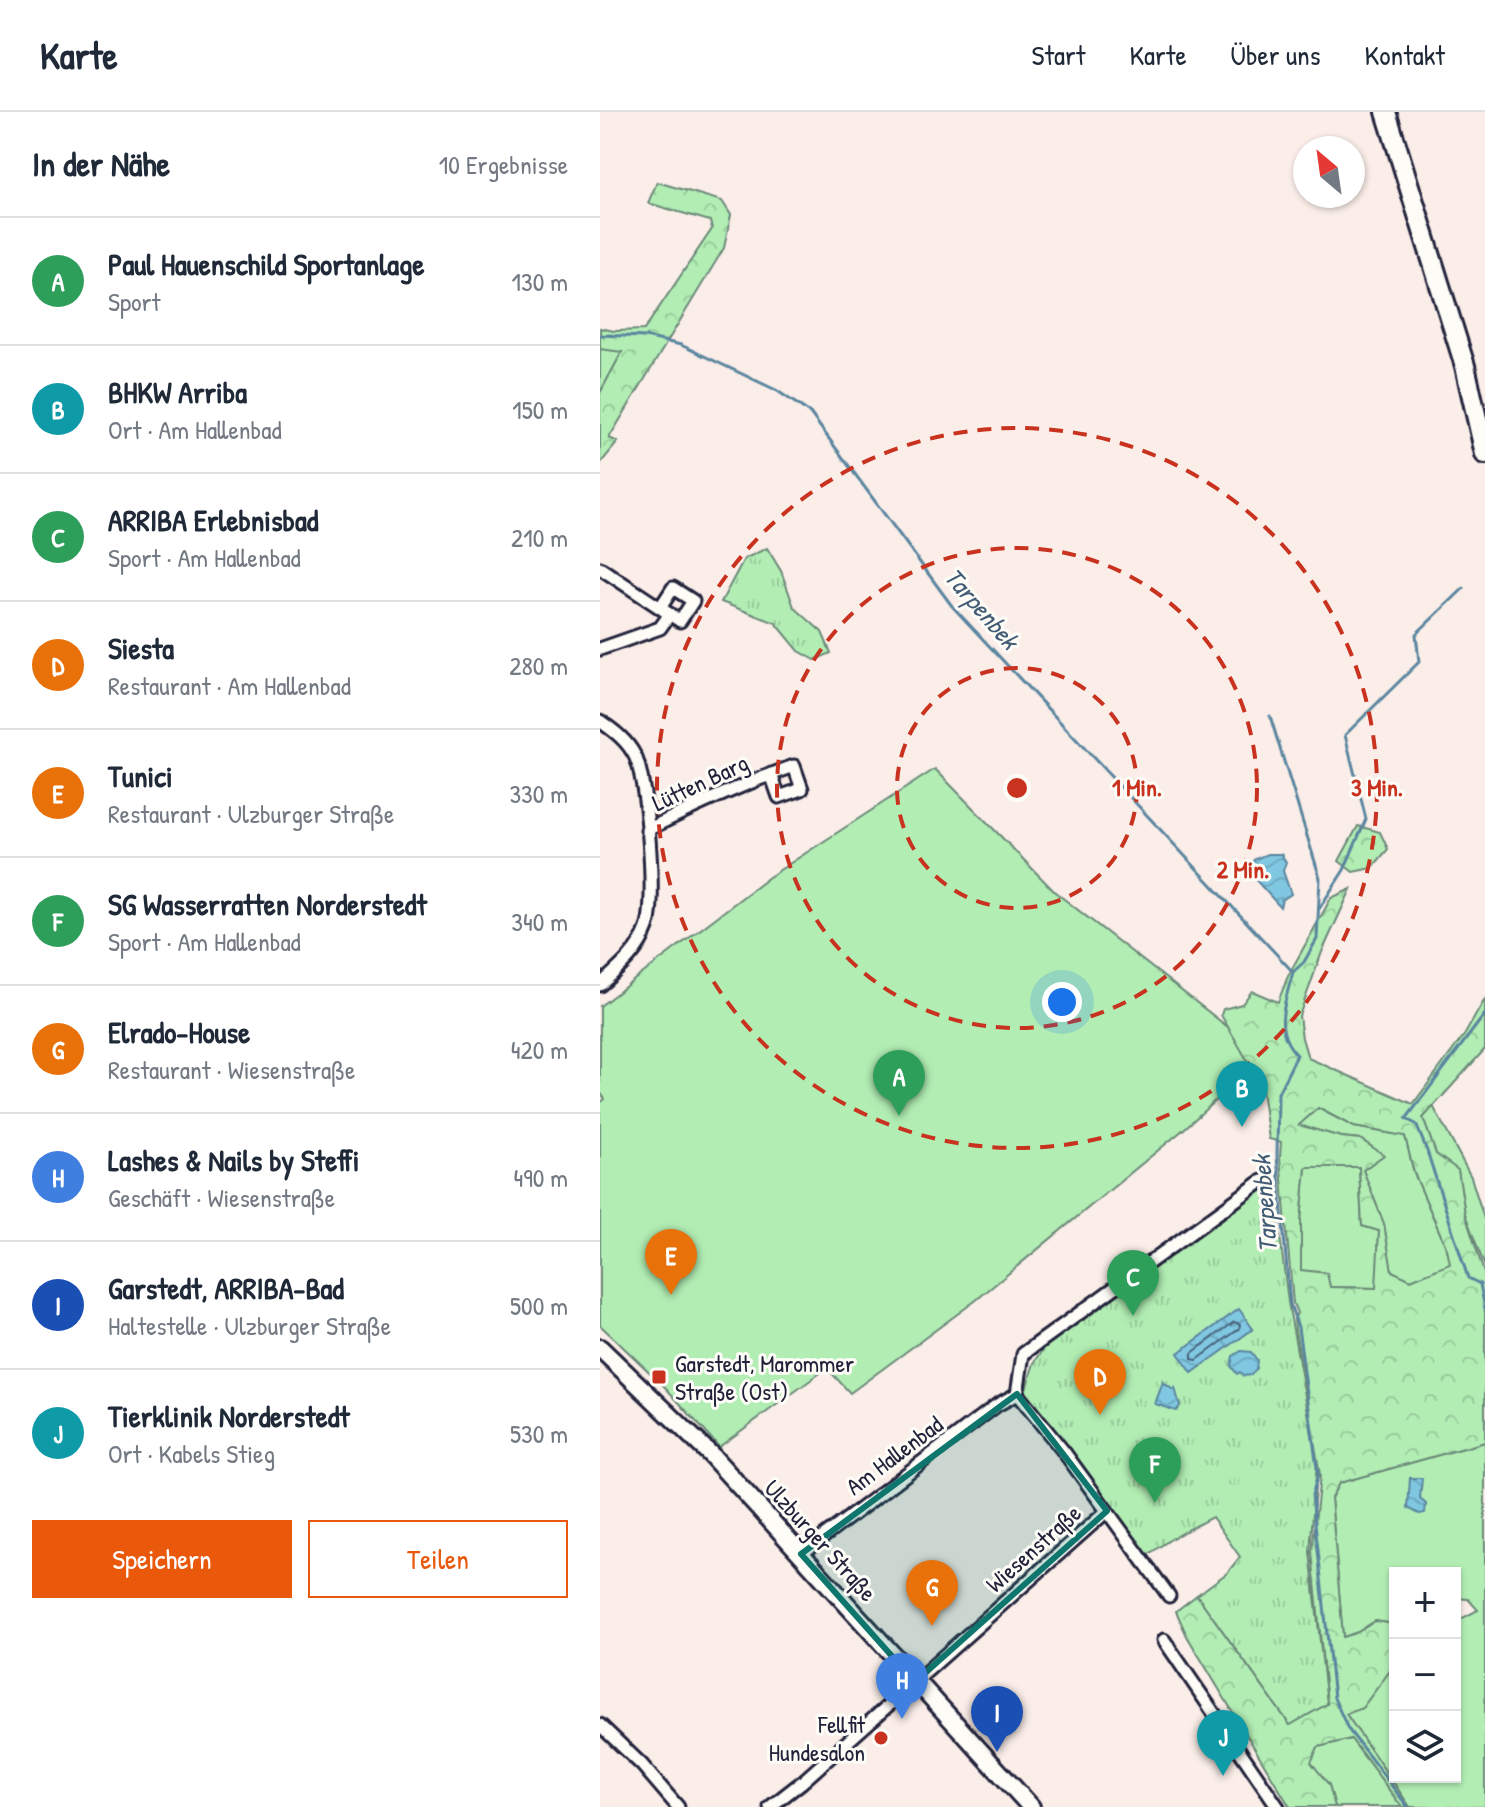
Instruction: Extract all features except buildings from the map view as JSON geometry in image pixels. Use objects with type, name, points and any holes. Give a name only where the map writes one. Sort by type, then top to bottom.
[{"type":"main road","points":[[1386,112],[1465,366],[1485,454]]},
{"type":"main road","name":"Ulzburger Straße","points":[[600,1348],[711,1455],[1031,1807]]},
{"type":"street","points":[[600,568],[665,611],[660,628],[600,649]]},
{"type":"street","points":[[600,721],[623,739],[637,761],[642,778],[653,895],[649,922],[631,956],[600,985]]},
{"type":"street","name":"Lütten Barg","points":[[647,830],[723,792],[771,774]]},
{"type":"street","points":[[1169,1596],[1017,1394],[1023,1354],[1262,1181]]},
{"type":"street","name":"Am Hallenbad","points":[[801,1554],[997,1405],[1017,1394]]},
{"type":"street","name":"Wiesenstraße","points":[[770,1807],[1107,1511]]},
{"type":"street","points":[[1164,1640],[1278,1807]]},
{"type":"street","points":[[600,1725],[642,1765],[678,1807]]},
{"type":"highlighted area","points":[[1017,1394],[1107,1511],[915,1682],[801,1554]]},
{"type":"green space","points":[[657,182],[722,201],[731,215],[724,248],[609,438],[618,442],[600,464],[600,393],[622,352],[600,349],[600,328],[644,330],[712,229],[710,221],[648,203]]},
{"type":"green space","points":[[600,349],[623,351],[600,393]]},
{"type":"green space","points":[[767,548],[781,571],[794,607],[822,632],[831,653],[815,660],[799,651],[776,623],[721,602],[744,559]]},
{"type":"green space","points":[[935,769],[1055,892],[1247,1042],[1271,1068],[1242,1076],[1184,1129],[975,1301],[850,1393],[827,1368],[719,1447],[665,1387],[600,1325],[600,1103],[605,1099],[600,1092],[600,1006],[769,877]]},
{"type":"green space","points":[[1358,826],[1380,832],[1388,849],[1372,868],[1353,872],[1339,861]]},
{"type":"green space","points":[[1351,889],[1322,952],[1299,1016],[1302,1038],[1308,1058],[1413,1104],[1465,1034],[1485,999],[1485,1049],[1423,1118],[1436,1154],[1458,1170],[1465,1214],[1485,1276],[1485,1442],[1339,1483],[1331,1498],[1343,1637],[1375,1621],[1389,1623],[1389,1672],[1362,1708],[1346,1714],[1389,1776],[1389,1783],[1393,1783],[1410,1807],[1402,1807],[1351,1739],[1318,1747],[1311,1762],[1329,1785],[1335,1807],[1290,1807],[1187,1636],[1176,1611],[1197,1595],[1290,1725],[1327,1704],[1312,1552],[1320,1475],[1295,1330],[1297,1313],[1293,1303],[1281,1142],[1269,1139],[1261,1084],[1221,1015],[1223,1009],[1242,1004],[1252,991],[1278,1002],[1288,976],[1331,898]],"holes":[[[1318,1108],[1354,1127],[1405,1136],[1414,1173],[1447,1249],[1450,1264],[1411,1280],[1392,1271],[1384,1224],[1363,1170],[1384,1155],[1360,1139],[1299,1125]],[[1306,1167],[1359,1167],[1362,1226],[1379,1231],[1376,1288],[1330,1287],[1327,1273],[1301,1270],[1301,1220]]]},
{"type":"green space","points":[[1433,1106],[1471,1177],[1485,1222],[1485,1267],[1465,1214],[1458,1171],[1436,1154],[1423,1118]]},
{"type":"green space","points":[[1318,1108],[1354,1127],[1405,1136],[1414,1173],[1451,1264],[1411,1280],[1391,1271],[1384,1224],[1363,1170],[1383,1155],[1360,1139],[1298,1125]]},
{"type":"green space","points":[[1306,1166],[1359,1167],[1362,1226],[1379,1231],[1377,1288],[1329,1287],[1301,1271],[1301,1220]]},
{"type":"green space","points":[[1273,1177],[1288,1302],[1317,1462],[1310,1552],[1327,1704],[1290,1725],[1197,1595],[1227,1573],[1240,1557],[1212,1517],[1146,1556],[1025,1392],[1034,1363],[1051,1339]]},
{"type":"green space","points":[[1485,1442],[1485,1807],[1410,1807],[1393,1783],[1461,1783],[1461,1619],[1478,1610],[1468,1599],[1461,1598],[1461,1567],[1389,1567],[1389,1623],[1375,1621],[1343,1638],[1331,1498],[1339,1483]]},
{"type":"green space","points":[[1389,1672],[1389,1776],[1346,1714],[1362,1708]]},
{"type":"green space","points":[[1351,1739],[1402,1807],[1335,1807],[1329,1785],[1310,1762],[1318,1747]]},
{"type":"water","points":[[1267,854],[1281,854],[1286,862],[1283,871],[1291,894],[1282,900],[1280,907],[1245,868]]},
{"type":"water","points":[[1239,1309],[1253,1329],[1192,1373],[1178,1353]]},
{"type":"water","points":[[1241,1351],[1251,1352],[1257,1360],[1256,1369],[1251,1375],[1237,1374],[1231,1366],[1233,1356]]},
{"type":"water","points":[[1163,1382],[1173,1390],[1175,1388],[1180,1406],[1176,1411],[1155,1404]]},
{"type":"water","points":[[1410,1478],[1422,1478],[1420,1499],[1426,1504],[1425,1513],[1419,1514],[1408,1508]]},
{"type":"waterway","name":"Tarpenbek","points":[[600,335],[645,337],[681,345],[776,390],[810,413],[952,606],[1293,972],[1284,1005],[1283,1026],[1289,1046],[1297,1055],[1278,1093],[1277,1156],[1290,1304],[1298,1327],[1318,1475],[1312,1495],[1334,1698],[1348,1729],[1408,1807]]},
{"type":"waterway","points":[[1319,909],[1344,870],[1366,819],[1345,735],[1419,662],[1416,634],[1464,588]]},
{"type":"waterway","points":[[1270,716],[1320,878],[1317,939],[1304,962],[1293,972]]},
{"type":"waterway","points":[[1485,1014],[1406,1119],[1416,1124],[1468,1278],[1480,1284],[1485,1309]]},
{"type":"place","name":"Paul Hauenschild Sportanlage","points":[[899,1116]]},
{"type":"place","name":"BHKW Arriba","points":[[1242,1127]]},
{"type":"place","name":"Tunici","points":[[671,1295]]},
{"type":"place","name":"ARRIBA Erlebnisbad","points":[[1133,1316]]},
{"type":"place","name":"Garstedt, Marommer Straße (Ost)","points":[[659,1377]]},
{"type":"place","name":"Siesta","points":[[1100,1415]]},
{"type":"place","name":"SG Wasserratten Norderstedt","points":[[1155,1503]]},
{"type":"place","name":"Elrado-House","points":[[932,1626]]},
{"type":"place","name":"Lashes & Nails by Steffi","points":[[902,1719]]},
{"type":"place","name":"Fellfit Hundesalon","points":[[881,1738]]},
{"type":"place","name":"Garstedt, ARRIBA-Bad","points":[[997,1752]]},
{"type":"place","name":"Tierklinik Norderstedt","points":[[1223,1776]]}]
